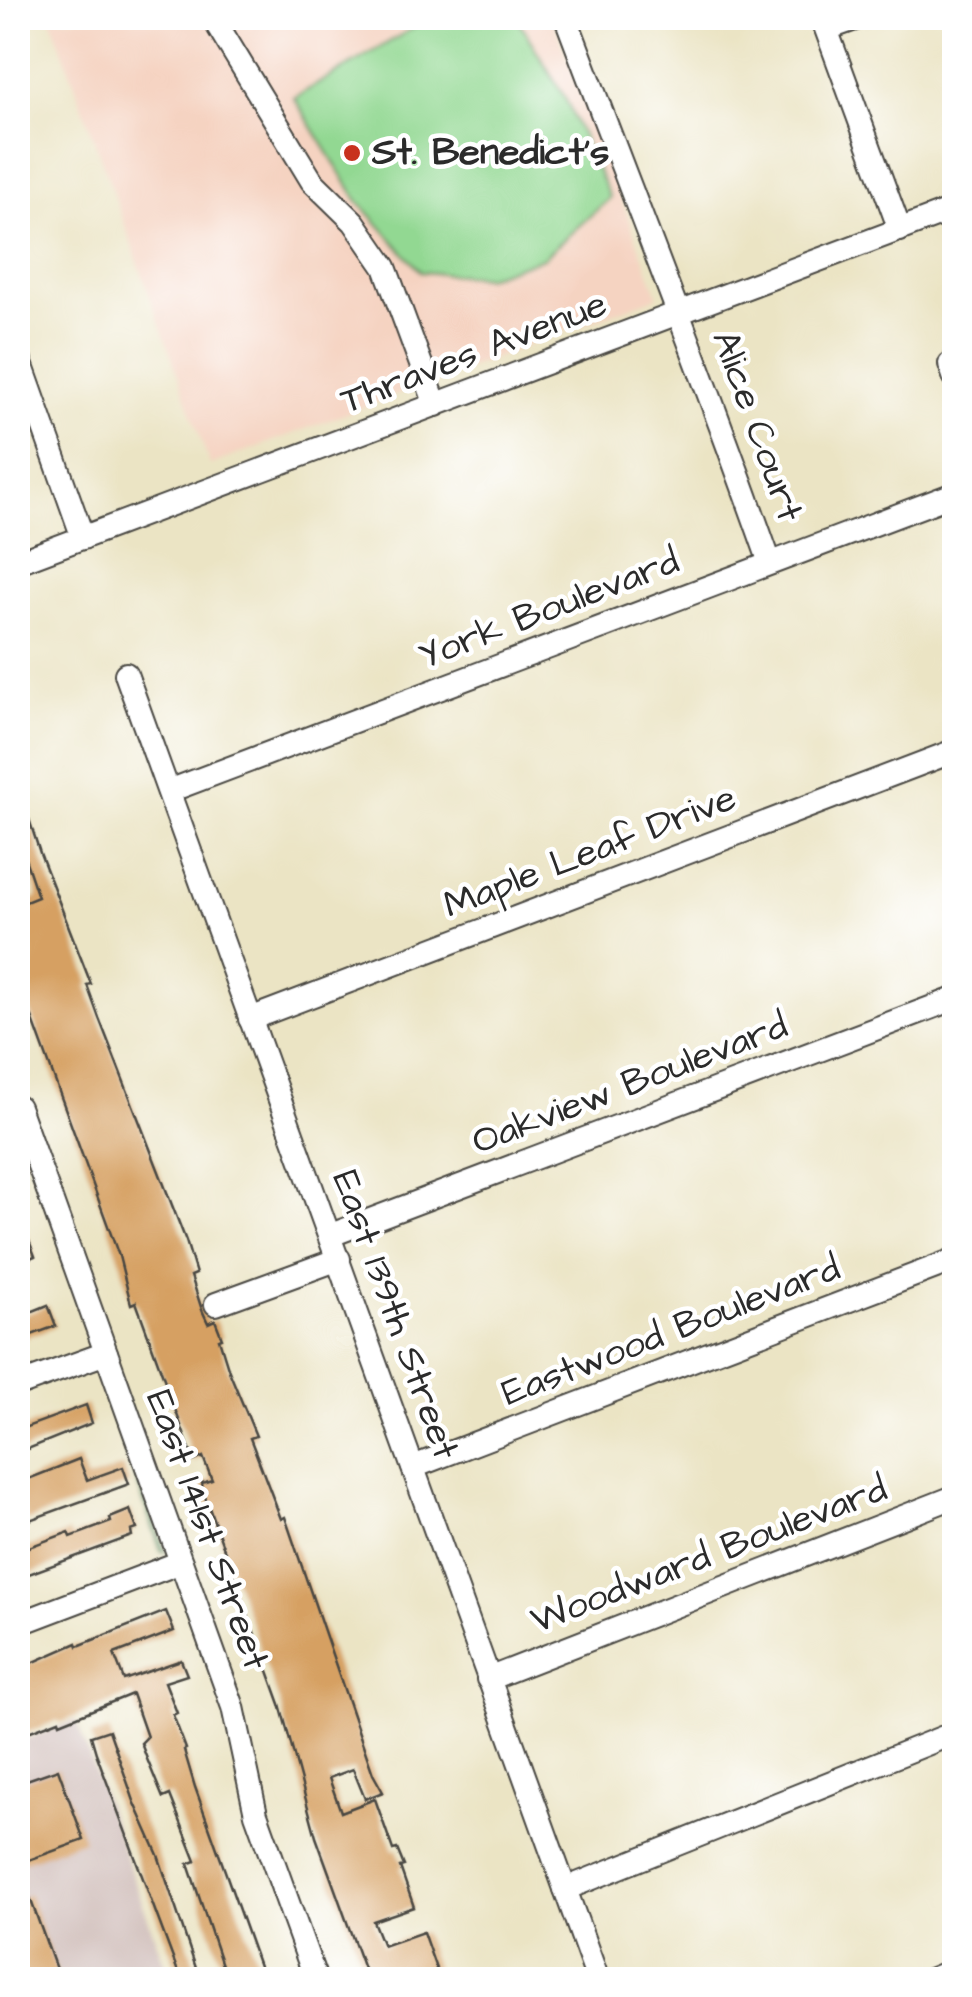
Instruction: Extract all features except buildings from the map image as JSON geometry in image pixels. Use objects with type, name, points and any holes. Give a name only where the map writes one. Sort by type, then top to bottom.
[{"type":"street","points":[[213,18],[312,181],[354,222],[385,267],[436,404]]},
{"type":"street","name":"Alice Court","points":[[566,18],[733,453],[770,563]]},
{"type":"street","points":[[858,18],[824,23],[900,230]]},
{"type":"street","name":"Thraves Avenue","points":[[18,562],[954,209]]},
{"type":"street","points":[[18,354],[82,538]]},
{"type":"street","name":"York Boulevard","points":[[169,791],[954,494]]},
{"type":"street","name":"East 139th Street","points":[[126,674],[598,1980]]},
{"type":"street","name":"Maple Leaf Drive","points":[[250,1019],[954,751]]},
{"type":"street","name":"Oakview Boulevard","points":[[331,1235],[954,998]]},
{"type":"street","name":"East 141st Street","points":[[18,1108],[24,1143],[106,1353],[233,1707],[256,1814],[316,1980]]},
{"type":"street","points":[[216,1304],[339,1259]]},
{"type":"street","name":"Eastwood Boulevard","points":[[413,1468],[954,1260]]},
{"type":"street","points":[[18,1386],[106,1353]]},
{"type":"street","name":"Woodward Boulevard","points":[[488,1679],[954,1498]]},
{"type":"street","points":[[18,1624],[181,1562]]},
{"type":"street","points":[[565,1889],[954,1733]]},
{"type":"street","points":[[930,1980],[954,1970]]},
{"type":"shaded area","name":"St. Benedict's","points":[[51,18],[552,18],[658,296],[210,465]]},
{"type":"shaded area","points":[[76,1720],[170,1979],[18,1980],[18,1742]]},
{"type":"green space","points":[[430,18],[517,18],[564,96],[610,198],[543,258],[486,277],[421,272],[358,201],[294,98]]},
{"type":"green space","points":[[99,1372],[104,1378],[165,1552],[161,1551]]},
{"type":"place","name":"St. Benedict's","points":[[352,153]]}]
